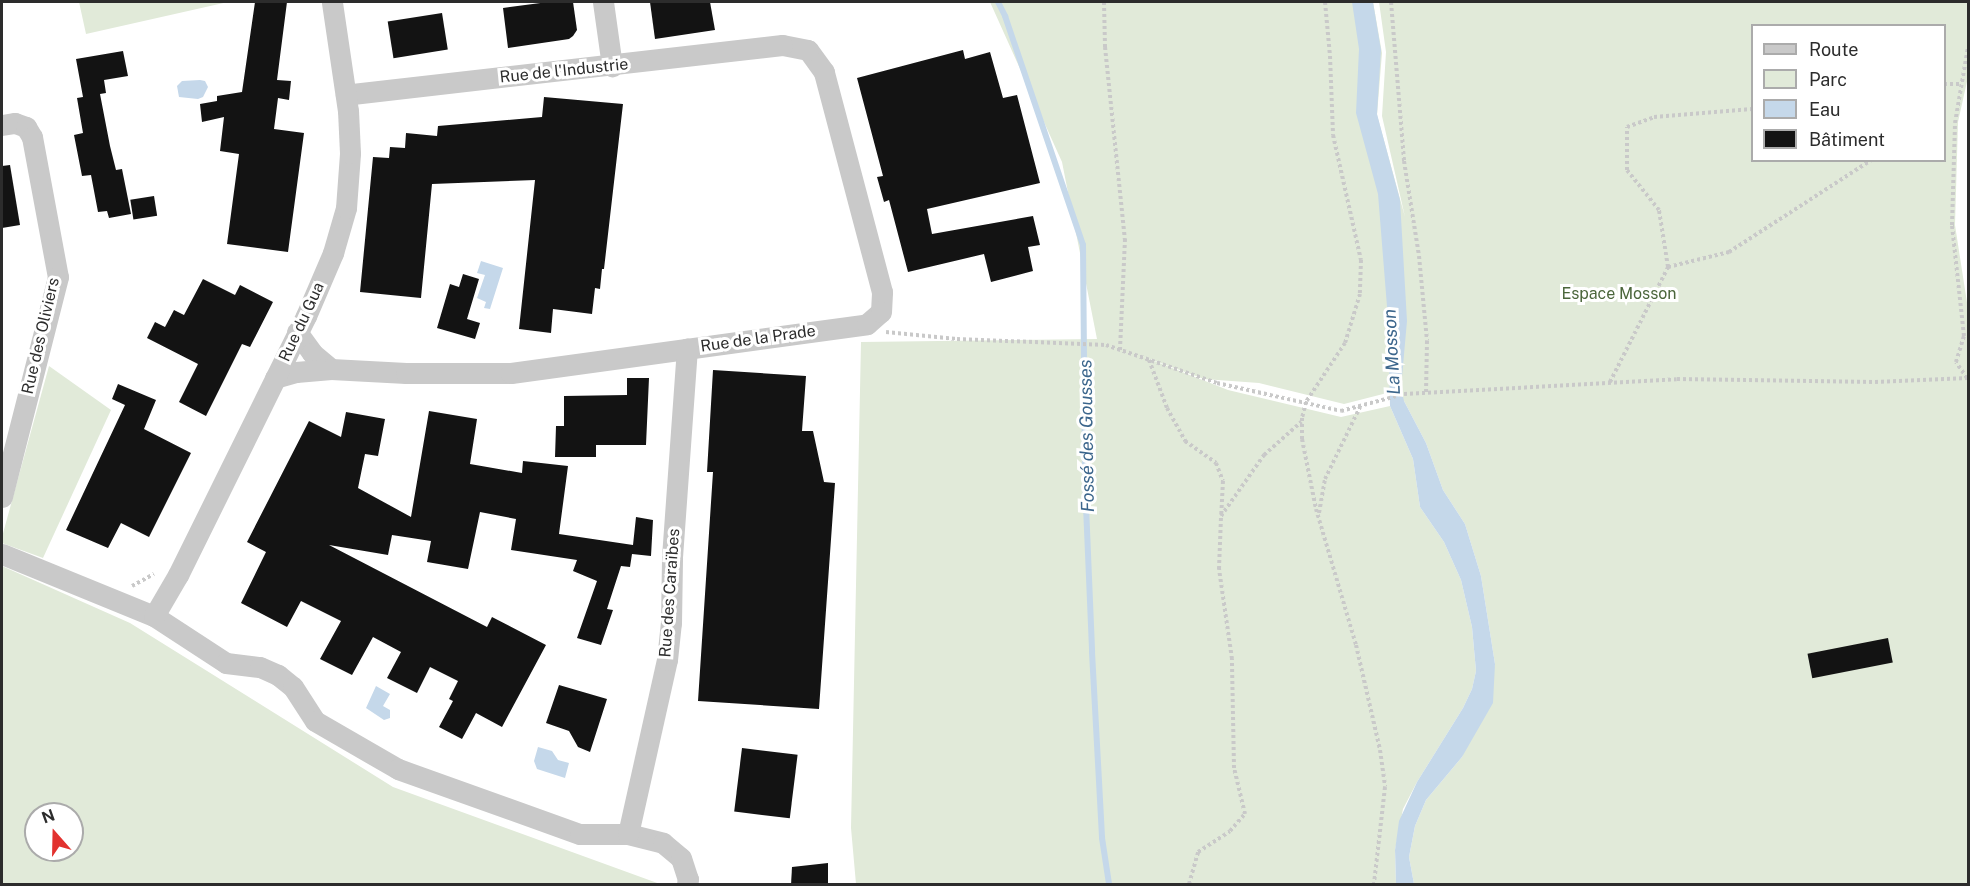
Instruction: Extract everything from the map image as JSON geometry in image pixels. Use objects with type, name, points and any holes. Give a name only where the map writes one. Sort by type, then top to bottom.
[{"type":"street","name":"Rue du Gua","points":[[154,616],[178,575],[275,378],[333,253],[346,208],[350,153],[346,95],[332,2]]},
{"type":"street","points":[[603,2],[612,66]]},
{"type":"street","name":"Rue de l'Industrie","points":[[346,95],[782,45],[808,50],[824,72],[882,292],[881,312],[867,324]]},
{"type":"street","name":"Rue des Oliviers","points":[[2,120],[26,127],[32,136],[58,277],[2,496]]},
{"type":"street","name":"Rue de la Prade","points":[[275,378],[296,372],[330,369],[406,373],[511,373],[867,324]]},
{"type":"street","points":[[297,332],[312,353],[330,369]]},
{"type":"street","name":"Rue des Caraïbes","points":[[628,834],[667,660],[672,623],[672,557],[687,349]]},
{"type":"street","points":[[2,554],[154,616],[226,663],[260,667],[278,675],[293,687],[315,720],[398,770],[580,834],[628,834],[663,843],[681,858],[688,879],[687,885]]},
{"type":"path","points":[[1104,2],[1105,47],[1125,239],[1120,350]]},
{"type":"path","points":[[1325,2],[1333,135],[1360,260],[1360,294],[1345,343],[1306,402],[1302,421],[1302,439],[1318,516],[1371,705],[1386,787],[1374,885]]},
{"type":"path","points":[[1391,2],[1404,161],[1419,256],[1426,330],[1426,392]]},
{"type":"path","points":[[1968,47],[1955,123],[1952,225],[1964,336],[1955,357],[1959,368],[1968,379]]},
{"type":"path","points":[[1946,84],[1960,84]]},
{"type":"path","points":[[1610,382],[1668,267],[1659,210],[1627,170],[1627,127],[1654,117],[1751,110]]},
{"type":"path","points":[[1668,267],[1729,252],[1867,162]]},
{"type":"path","points":[[867,324],[888,333],[957,339],[1106,345],[1217,383],[1341,411],[1404,394],[1677,378],[1875,382],[1968,379]]},
{"type":"path","points":[[1149,360],[1167,408],[1185,441],[1216,464],[1223,481],[1220,569],[1232,659],[1234,768],[1245,814],[1230,831],[1198,852],[1189,885]]},
{"type":"path","points":[[1318,516],[1325,479],[1360,406]]},
{"type":"path","points":[[1221,516],[1264,455],[1302,421]]},
{"type":"green space","points":[[79,2],[228,2],[86,34]]},
{"type":"green space","name":"Espace Mosson","points":[[990,2],[1373,2],[1382,53],[1377,115],[1405,217],[1382,116],[1386,52],[1379,2],[1968,2],[1968,77],[1958,122],[1955,225],[1968,309],[1968,884],[1414,884],[1409,857],[1415,826],[1426,800],[1462,757],[1495,664],[1481,576],[1465,524],[1443,490],[1426,443],[1404,401],[1387,393],[1344,404],[1259,383],[1204,379],[1139,355],[1228,390],[1341,417],[1390,406],[1413,459],[1420,507],[1444,542],[1461,580],[1472,627],[1476,671],[1472,689],[1463,708],[1403,809],[1395,850],[1396,884],[856,884],[851,828],[861,342],[1097,339],[1062,162]]},
{"type":"green space","points":[[49,366],[111,410],[43,558],[2,543],[2,537]]},
{"type":"green space","points":[[2,566],[130,623],[393,787],[660,884],[2,884]]},
{"type":"water","name":"La Mosson","points":[[1352,2],[1373,2],[1381,50],[1377,114],[1400,200],[1407,321],[1401,388],[1404,401],[1426,443],[1443,490],[1465,524],[1481,576],[1495,664],[1493,703],[1462,757],[1426,800],[1415,826],[1409,857],[1414,884],[1396,884],[1395,850],[1399,821],[1417,782],[1463,708],[1472,689],[1476,671],[1472,627],[1461,580],[1444,542],[1420,507],[1413,459],[1390,406],[1388,319],[1378,194],[1356,113],[1359,49]]},
{"type":"water","points":[[182,81],[205,81],[208,87],[203,97],[198,99],[179,97],[177,86]]},
{"type":"water","points":[[481,261],[503,268],[490,309],[484,308],[486,302],[477,298],[485,275],[477,273]]},
{"type":"water","points":[[376,686],[390,694],[383,706],[390,710],[390,718],[384,720],[366,708]]},
{"type":"water","points":[[538,747],[552,751],[558,760],[569,763],[565,778],[537,769],[534,761]]},
{"type":"building","points":[[255,2],[287,2],[277,80],[291,81],[289,100],[278,98],[274,129],[304,133],[288,252],[227,244],[239,154],[220,151],[224,117],[202,122],[200,104],[217,101],[217,96],[242,92]]},
{"type":"building","points":[[548,2],[573,2],[577,30],[573,36],[569,39],[508,48],[503,8]]},
{"type":"building","points":[[650,2],[710,2],[715,30],[655,39]]},
{"type":"building","points":[[442,13],[448,50],[393,58],[388,22]]},
{"type":"building","points":[[963,50],[965,59],[990,52],[1003,98],[1017,95],[1040,183],[927,209],[932,234],[1033,216],[1040,245],[1028,247],[1033,271],[991,282],[984,254],[908,272],[889,200],[884,202],[877,177],[883,176],[857,78]]},
{"type":"building","points":[[123,51],[128,76],[104,80],[106,93],[100,94],[116,170],[122,169],[131,214],[109,218],[107,211],[98,212],[91,175],[82,176],[74,135],[83,133],[77,98],[83,97],[76,59]]},
{"type":"building","points":[[544,97],[623,104],[604,269],[602,269],[600,289],[595,288],[592,314],[553,309],[551,333],[519,329],[535,180],[432,184],[421,298],[360,292],[373,157],[389,158],[390,147],[405,148],[406,133],[437,136],[438,126],[542,117]]},
{"type":"building","points":[[10,165],[20,225],[2,228],[2,166]]},
{"type":"building","points":[[154,196],[157,216],[133,220],[130,200]]},
{"type":"building","points":[[463,274],[479,279],[467,319],[480,323],[475,339],[437,328],[450,284],[459,287]]},
{"type":"building","points":[[203,279],[235,295],[240,285],[273,302],[250,347],[242,344],[206,416],[179,402],[198,364],[147,338],[155,322],[165,327],[174,310],[184,315]]},
{"type":"building","points":[[713,370],[806,376],[802,431],[813,431],[824,482],[835,483],[819,709],[698,701],[713,472],[707,472]]},
{"type":"building","points":[[627,378],[649,378],[646,445],[596,445],[596,457],[555,457],[556,426],[564,426],[564,396],[627,395]]},
{"type":"building","points":[[118,384],[156,400],[144,429],[191,453],[149,537],[121,523],[108,548],[66,530],[125,405],[112,399]]},
{"type":"building","points":[[429,411],[477,419],[470,464],[522,473],[523,461],[568,466],[559,534],[633,545],[636,517],[653,520],[651,556],[632,554],[630,567],[621,566],[607,609],[613,610],[601,645],[577,638],[597,581],[573,571],[577,560],[511,550],[516,519],[480,512],[468,569],[427,562],[431,541],[392,535],[388,555],[329,545],[487,627],[492,617],[546,645],[502,727],[476,713],[462,739],[439,727],[453,701],[449,699],[458,681],[430,667],[417,693],[387,678],[401,652],[373,637],[352,675],[320,659],[341,621],[301,601],[287,627],[241,603],[266,552],[247,542],[309,421],[341,437],[346,412],[385,419],[378,456],[365,454],[358,488],[411,517]]},
{"type":"building","points":[[1888,638],[1893,663],[1812,678],[1808,654]]},
{"type":"building","points":[[559,685],[607,699],[590,752],[578,747],[569,731],[546,723]]},
{"type":"building","points":[[742,748],[798,755],[790,818],[734,812]]},
{"type":"building","points":[[828,863],[828,885],[791,885],[792,867]]},
{"type":"waterway","name":"Fossé des Gousses","points":[[998,2],[1005,16],[1083,245],[1085,482],[1102,838],[1109,884]]}]
